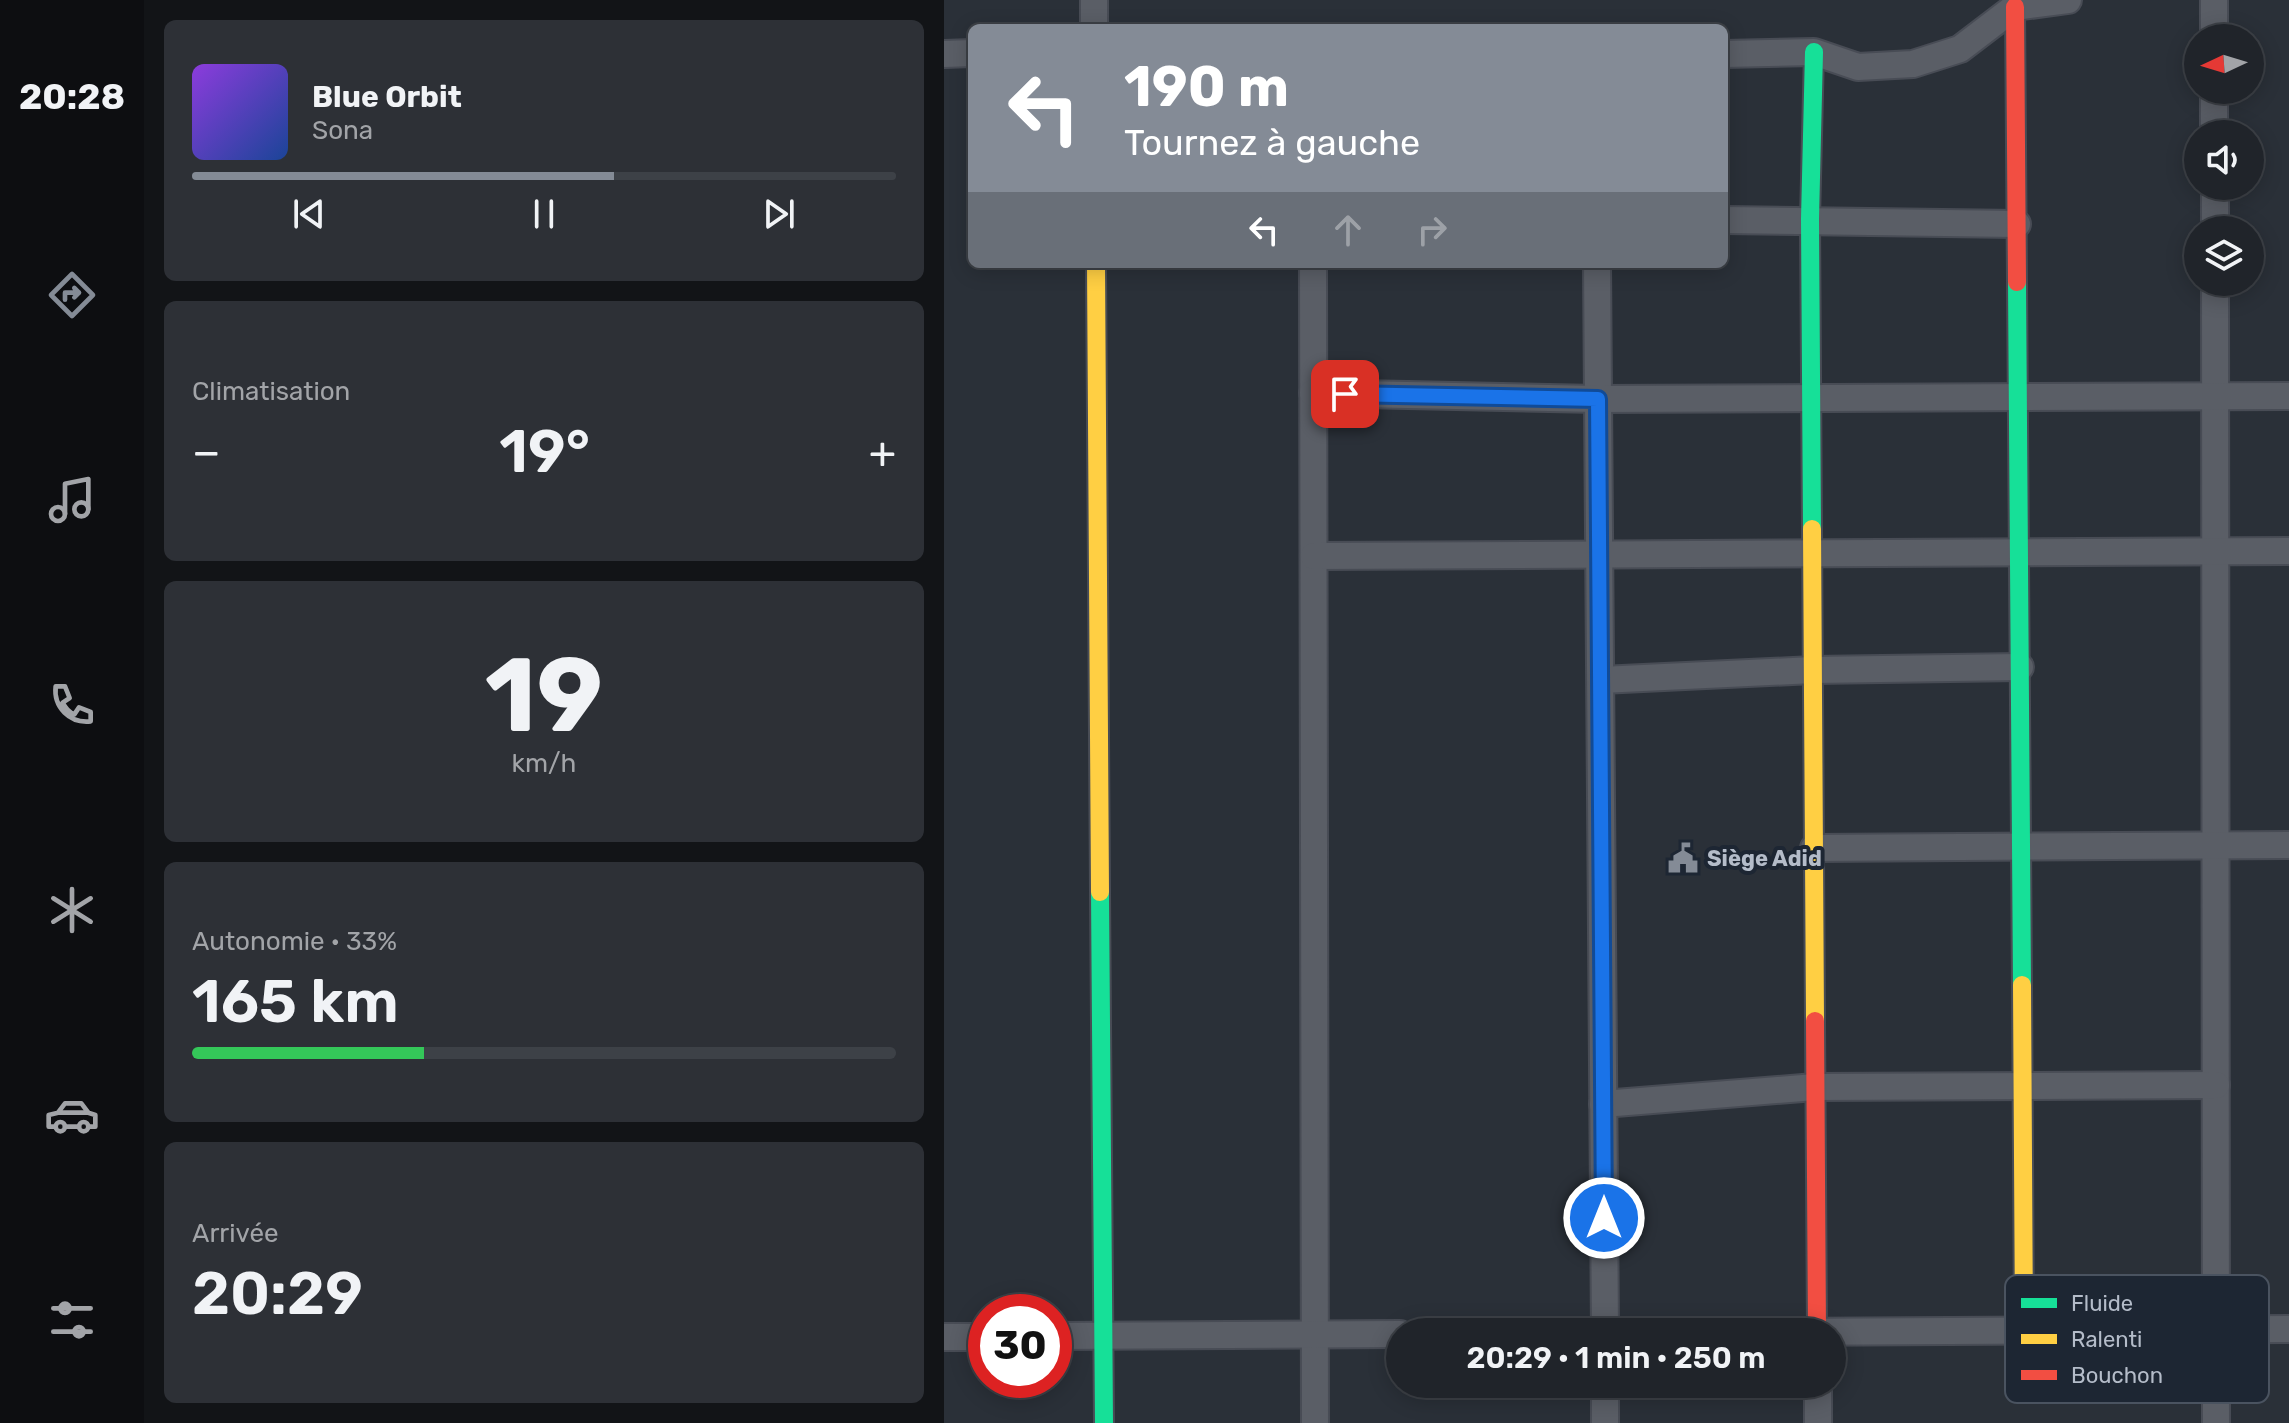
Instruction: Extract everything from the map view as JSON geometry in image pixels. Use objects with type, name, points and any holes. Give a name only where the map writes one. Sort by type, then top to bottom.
[{"type":"street","points":[[1094,0],[1094,24]]},
{"type":"street","points":[[1728,54],[1814,52],[1858,67],[1913,64],[1960,49],[2015,7],[2068,0]]},
{"type":"street","points":[[2214,0],[2214,24]]},
{"type":"street","points":[[2015,7],[2024,1275]]},
{"type":"street","points":[[1814,52],[1810,219],[1817,1318]]},
{"type":"street","points":[[944,54],[968,53]]},
{"type":"street","points":[[1728,220],[2017,224]]},
{"type":"street","points":[[1096,268],[1104,1423]]},
{"type":"street","points":[[1313,268],[1315,1423]]},
{"type":"street","points":[[1597,268],[1605,1318]]},
{"type":"street","points":[[2215,296],[2216,1275]]},
{"type":"street","points":[[1313,393],[1598,399],[2289,396]]},
{"type":"street","points":[[1314,556],[2289,551]]},
{"type":"street","points":[[1601,680],[1813,670],[2020,667]]},
{"type":"street","points":[[1814,848],[2289,845]]},
{"type":"street","points":[[1603,1104],[1815,1087],[2216,1085]]},
{"type":"street","points":[[1846,1332],[2005,1330]]},
{"type":"street","points":[[1072,1336],[1386,1334]]},
{"type":"street","points":[[944,1337],[968,1337]]},
{"type":"street","points":[[1605,1398],[1605,1423]]},
{"type":"street","points":[[1818,1398],[1818,1423]]},
{"type":"traffic: fast","points":[[1812,529],[1810,219],[1814,52]]},
{"type":"traffic: fast","points":[[2017,282],[2022,985]]},
{"type":"traffic: fast","points":[[1100,892],[1104,1423]]},
{"type":"traffic: slow","points":[[1096,268],[1100,892]]},
{"type":"traffic: slow","points":[[1812,529],[1815,1021]]},
{"type":"traffic: slow","points":[[2022,985],[2024,1275]]},
{"type":"traffic: jam","points":[[2015,7],[2017,282]]},
{"type":"traffic: jam","points":[[1815,1021],[1817,1318]]},
{"type":"place","name":"Siège Adid","points":[[1683,858]]},
{"type":"route","points":[[1345,394],[1598,399],[1604,1218]]}]
